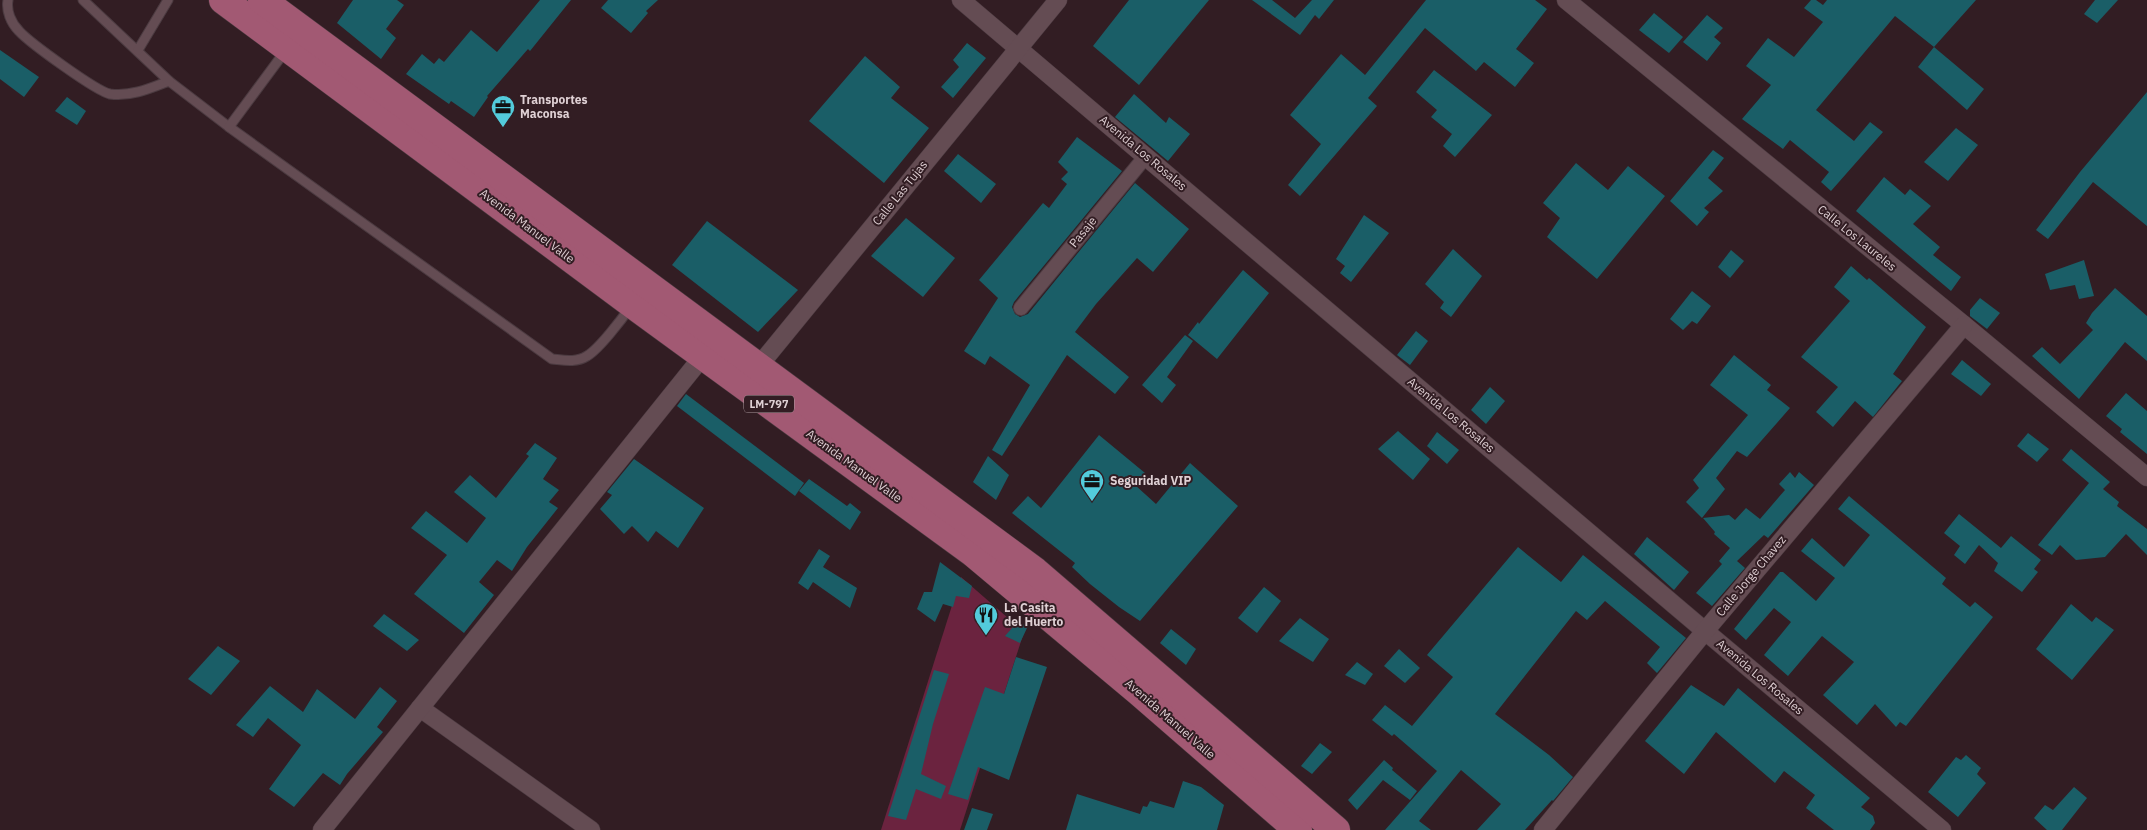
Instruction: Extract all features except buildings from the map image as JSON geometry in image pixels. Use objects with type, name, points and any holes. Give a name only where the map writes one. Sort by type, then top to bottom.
[{"type":"main road","name":"Avenida Manuel Valle","points":[[223,0],[703,356],[751,375],[1036,571],[1336,830]]},
{"type":"main road","name":"Avenida Manuel Valle","points":[[262,0],[751,375],[973,553],[1139,692],[1298,830]]},
{"type":"street","name":"Avenida Los Rosales","points":[[961,0],[1942,830]]},
{"type":"street","name":"Calle Las Tujas","points":[[751,375],[1058,0]]},
{"type":"street","name":"Calle Los Laureles","points":[[1577,3],[2147,477]]},
{"type":"street","name":"Pasaje","points":[[1021,308],[1146,156]]},
{"type":"street","name":"Calle Jorge Chavez","points":[[1543,830],[1705,631],[1964,325]]},
{"type":"street","points":[[322,830],[703,356]]},
{"type":"street","points":[[420,708],[591,830]]},
{"type":"lane","points":[[8,0],[10,18],[19,31],[91,86],[109,94],[126,94],[140,92],[169,81]]},
{"type":"lane","points":[[83,0],[169,81],[229,127],[552,359],[570,361],[586,356],[619,323],[632,304]]},
{"type":"lane","points":[[138,50],[168,0]]},
{"type":"lane","points":[[229,127],[287,48]]},
{"type":"shaded area","points":[[961,577],[1024,632],[960,830],[881,830]]},
{"type":"place","name":"Transportes Maconsa","points":[[503,128]]},
{"type":"place","name":"Seguridad VIP","points":[[1092,502]]},
{"type":"place","name":"La Casita del Huerto","points":[[986,636]]}]
